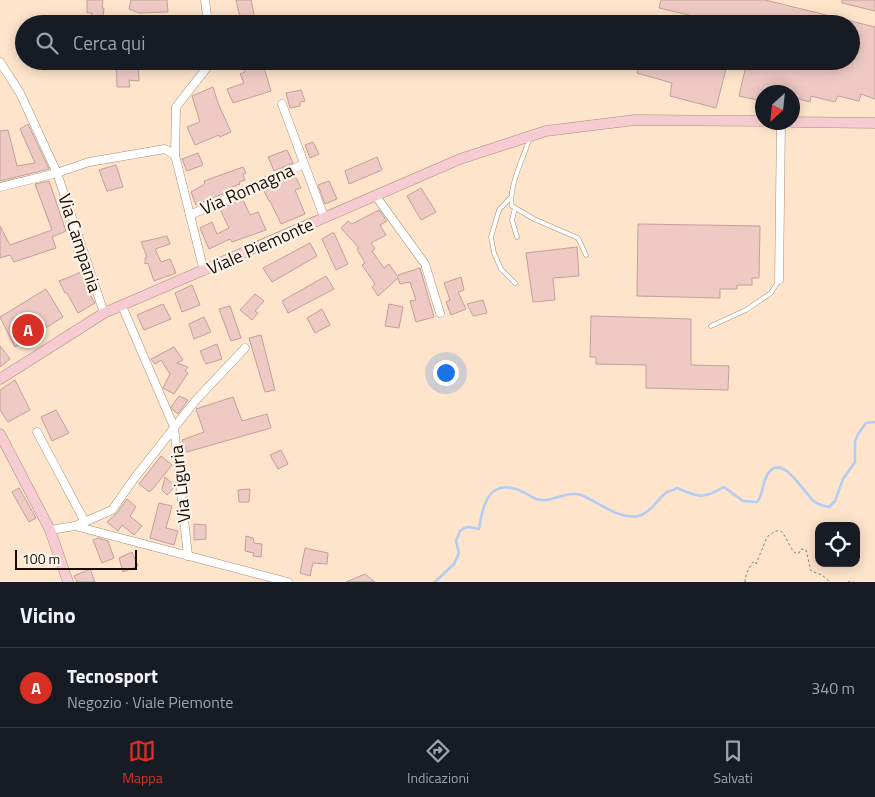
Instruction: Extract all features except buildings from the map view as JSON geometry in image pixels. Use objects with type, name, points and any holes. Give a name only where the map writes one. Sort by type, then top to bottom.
[{"type":"street","points":[[205,0],[207,15]]},
{"type":"street","name":"Via Campania","points":[[0,62],[20,93],[57,173],[104,313]]},
{"type":"street","points":[[204,271],[175,155],[176,108],[205,70]]},
{"type":"street","points":[[282,104],[324,218]]},
{"type":"street","name":"Viale Piemonte","points":[[0,379],[104,313],[460,159],[546,131],[635,120],[755,121]]},
{"type":"street","points":[[800,122],[875,123]]},
{"type":"street","points":[[779,280],[781,130]]},
{"type":"street","points":[[0,187],[57,173],[89,162],[138,153],[165,149],[175,155]]},
{"type":"street","name":"Via Romagna","points":[[190,215],[304,164]]},
{"type":"street","points":[[375,195],[425,264],[440,313]]},
{"type":"street","points":[[50,530],[74,526],[112,510],[132,480],[174,427],[122,306]]},
{"type":"street","name":"Via Liguria","points":[[188,556],[174,427],[196,400],[245,348]]},
{"type":"street","points":[[37,432],[84,522]]},
{"type":"street","points":[[0,434],[50,530],[68,582]]},
{"type":"street","points":[[74,526],[288,582]]},
{"type":"lane","points":[[515,283],[501,269],[494,253],[492,237],[499,210],[510,198],[531,135]]},
{"type":"lane","points":[[510,198],[512,206],[515,208],[534,219],[578,238],[586,255]]},
{"type":"lane","points":[[515,208],[512,220],[517,237]]},
{"type":"lane","points":[[711,326],[746,310],[771,293],[779,280]]},
{"type":"path","points":[[745,582],[750,566],[753,562],[756,564],[767,537],[775,530],[781,531],[786,536],[789,546],[795,553],[799,552],[800,549],[806,550],[811,572],[822,575],[830,582]]},
{"type":"path","points":[[848,582],[854,582]]},
{"type":"waterway","points":[[435,582],[454,564],[459,553],[456,541],[460,531],[469,527],[479,529],[484,505],[492,492],[498,489],[506,487],[516,489],[542,500],[570,494],[581,495],[616,513],[638,516],[650,509],[667,492],[677,488],[701,496],[711,494],[724,487],[743,501],[757,502],[768,474],[776,467],[794,478],[815,502],[829,507],[835,501],[843,479],[855,462],[855,441],[858,434],[866,423],[875,422]]},
{"type":"place","name":"Tecnosport","points":[[28,330]]}]
